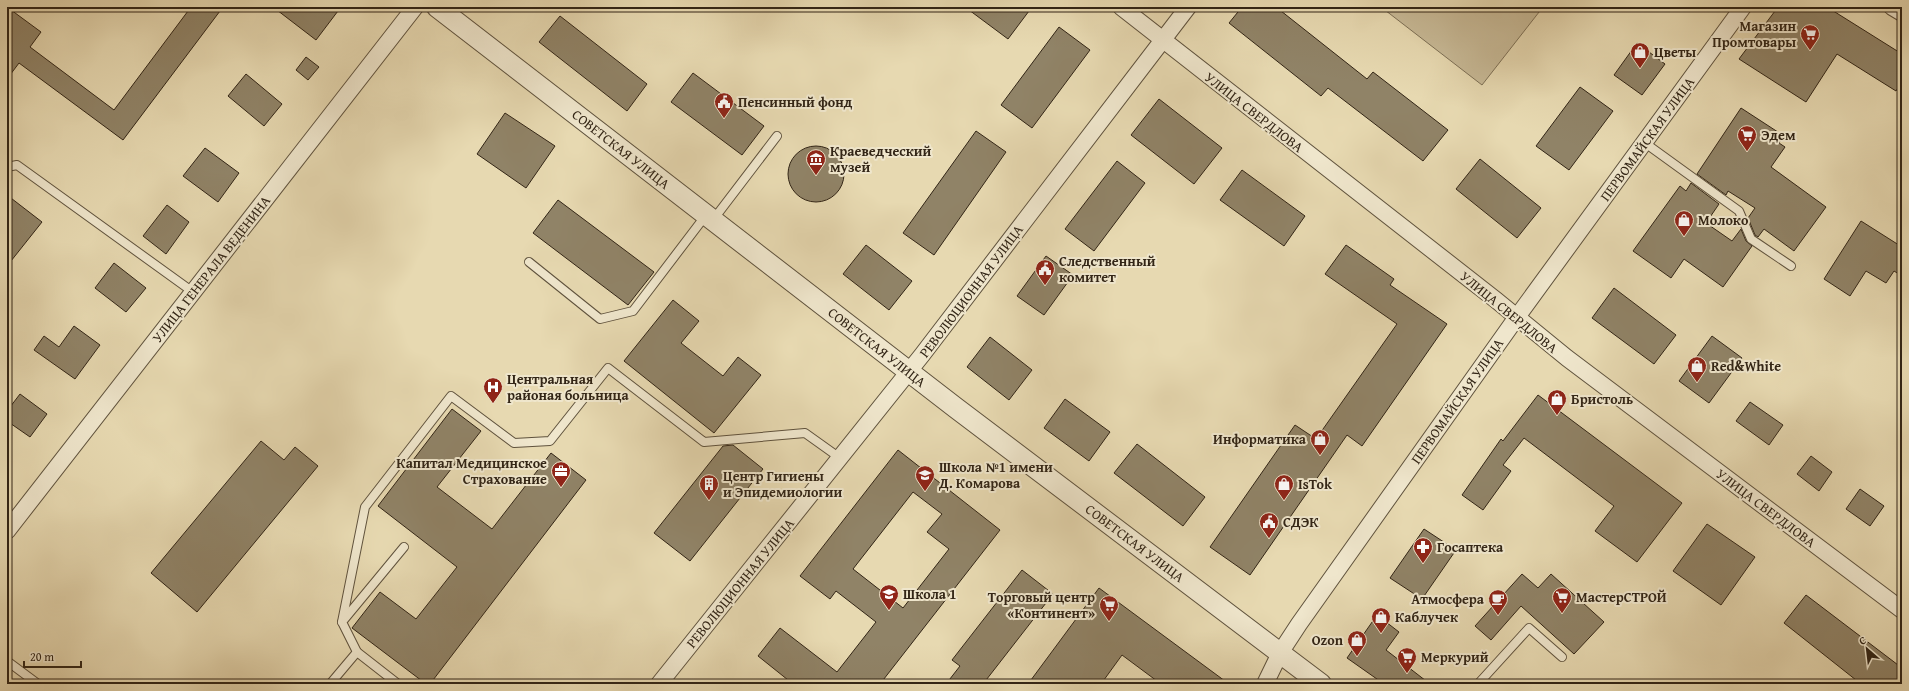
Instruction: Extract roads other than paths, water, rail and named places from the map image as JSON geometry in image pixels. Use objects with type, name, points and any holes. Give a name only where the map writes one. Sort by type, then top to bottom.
[{"type":"street","name":"УЛИЦА ГЕНЕРАЛА ВЕДЕНИНА","points":[[7,530],[415,7]]},
{"type":"street","name":"СОВЕТСКАЯ УЛИЦА","points":[[437,7],[909,372],[1320,684]]},
{"type":"street","name":"УЛИЦА СВЕРДЛОВА","points":[[1121,7],[1517,317],[1566,358],[1902,610]]},
{"type":"street","name":"РЕВОЛЮЦИОННАЯ УЛИЦА","points":[[659,684],[909,372],[1162,39],[1188,7]]},
{"type":"street","name":"ПЕРВОМАЙСКАЯ УЛИЦА","points":[[1265,684],[1280,653],[1299,624],[1517,317],[1743,7]]},
{"type":"street","points":[[1892,7],[1902,13]]},
{"type":"lane","points":[[529,262],[600,319],[634,311],[777,136]]},
{"type":"lane","points":[[1645,143],[1740,212],[1752,239],[1791,266]]},
{"type":"lane","points":[[7,167],[17,165],[193,292]]},
{"type":"lane","points":[[398,684],[357,652],[342,622],[365,507],[451,396],[514,443],[550,441],[608,368],[704,442],[805,433],[840,458]]},
{"type":"lane","points":[[342,622],[404,547]]},
{"type":"lane","points":[[1478,684],[1529,628],[1562,657]]},
{"type":"lane","points":[[330,684],[357,652]]},
{"type":"lane","points":[[7,661],[38,684]]},
{"type":"place","name":"Магазин Промтовары","points":[[1810,51]]},
{"type":"place","name":"Цветы","points":[[1640,69]]},
{"type":"place","name":"Пенсинный фонд","points":[[724,119]]},
{"type":"place","name":"Эдем","points":[[1747,152]]},
{"type":"place","name":"Краеведческий музей","points":[[816,176]]},
{"type":"place","name":"Молоко","points":[[1684,237]]},
{"type":"place","name":"Следственный комитет","points":[[1045,286]]},
{"type":"place","name":"Red&White","points":[[1697,383]]},
{"type":"place","name":"Центральная районая больница","points":[[493,404]]},
{"type":"place","name":"Бристоль","points":[[1557,416]]},
{"type":"place","name":"Информатика","points":[[1320,456]]},
{"type":"place","name":"Капитал Медицинское Страхование","points":[[561,488]]},
{"type":"place","name":"Школа №1 имени Д. Комарова","points":[[925,492]]},
{"type":"place","name":"Центр Гигиены и Эпидемиологии","points":[[709,501]]},
{"type":"place","name":"IsTok","points":[[1284,501]]},
{"type":"place","name":"СДЭК","points":[[1269,539]]},
{"type":"place","name":"Госаптека","points":[[1423,564]]},
{"type":"place","name":"Школа 1","points":[[889,611]]},
{"type":"place","name":"МастерСТРОЙ","points":[[1562,614]]},
{"type":"place","name":"Атмосфера","points":[[1498,616]]},
{"type":"place","name":"Торговый центр «Континент»","points":[[1109,622]]},
{"type":"place","name":"Каблучек","points":[[1381,634]]},
{"type":"place","name":"Ozon","points":[[1357,657]]},
{"type":"place","name":"Меркурий","points":[[1407,674]]}]
